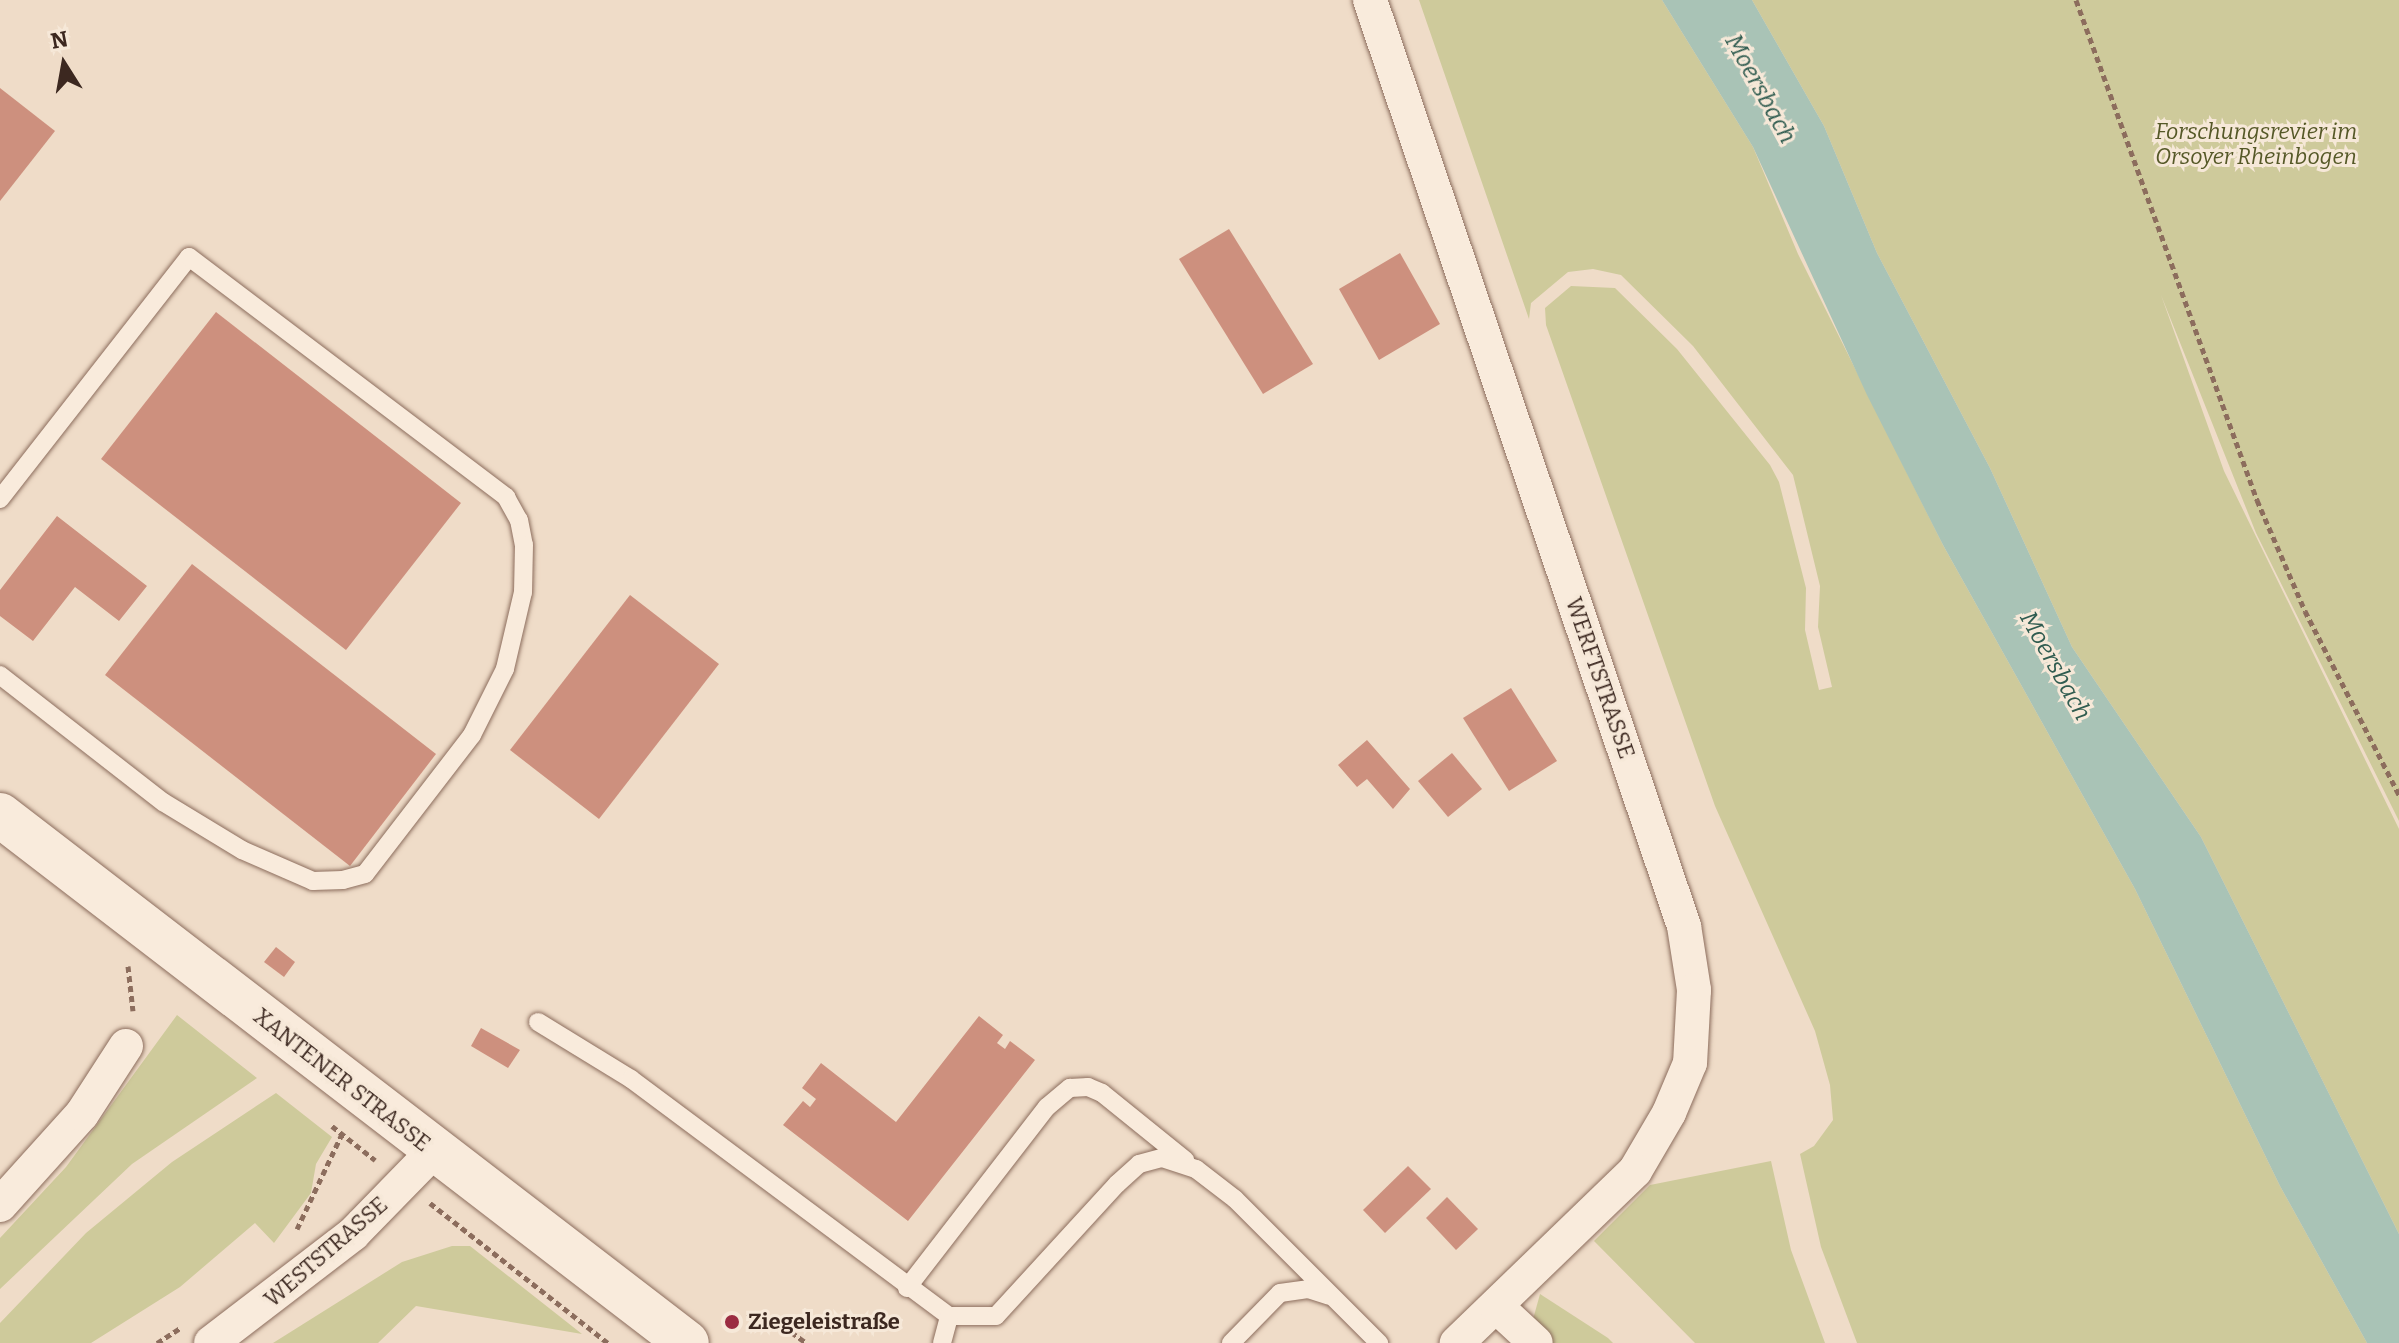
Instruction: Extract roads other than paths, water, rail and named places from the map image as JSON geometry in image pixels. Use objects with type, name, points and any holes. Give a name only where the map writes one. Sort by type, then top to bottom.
[{"type":"main road","name":"XANTENER STRASSE","points":[[0,815],[687,1343]]},
{"type":"street","name":"WERFTSTRASSE","points":[[1370,0],[1684,926],[1694,990],[1690,1063],[1669,1113],[1635,1171],[1457,1343]]},
{"type":"street","points":[[0,1205],[82,1114],[126,1046]]},
{"type":"street","name":"WESTSTRASSE","points":[[202,1331],[353,1234],[434,1151]]},
{"type":"street","points":[[1496,1306],[1536,1343]]},
{"type":"lane","points":[[0,499],[189,257],[506,497],[519,520],[524,545],[523,592],[505,669],[472,735],[365,874],[343,880],[313,881],[242,850],[163,802],[0,675]]},
{"type":"lane","points":[[538,1022],[631,1079],[907,1288],[949,1316],[996,1316],[1139,1164],[1162,1158],[1196,1169]]},
{"type":"lane","points":[[907,1288],[1047,1107],[1070,1088],[1088,1087],[1102,1093],[1235,1199],[1379,1343]]},
{"type":"lane","points":[[1231,1343],[1280,1293],[1308,1289],[1335,1299]]},
{"type":"lane","points":[[942,1343],[949,1316]]},
{"type":"water","name":"Moersbach","points":[[1662,0],[1752,0],[1824,126],[1877,253],[1990,468],[2072,647],[2201,837],[2399,1234],[2399,1343],[2367,1343],[2280,1186],[2135,889],[1943,545],[1867,395],[1753,147]]},
{"type":"place","name":"Ziegeleistraße","points":[[732,1322]]},
{"type":"park label","name":"Forschungsrevier im Orsoyer Rheinbogen","points":[[2256,144]]}]
